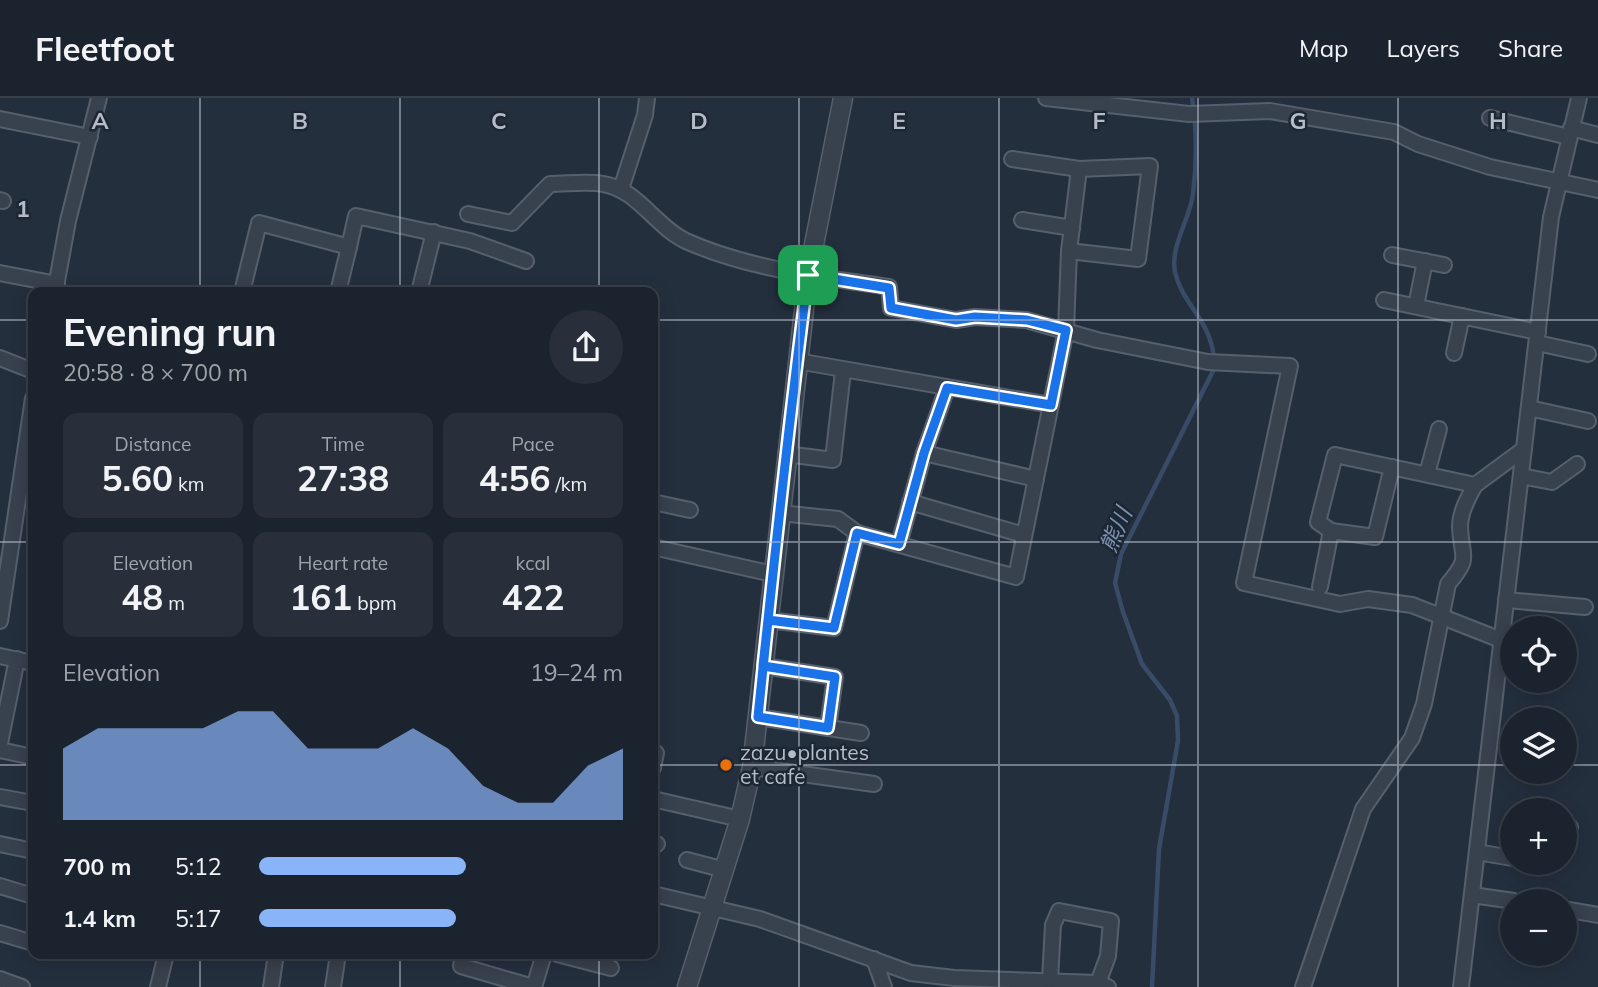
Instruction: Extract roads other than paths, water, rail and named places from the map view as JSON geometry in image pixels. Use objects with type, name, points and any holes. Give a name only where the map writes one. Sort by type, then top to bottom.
[{"type":"street","points":[[56,287],[68,221],[99,98]]},
{"type":"street","points":[[621,189],[645,115],[647,98]]},
{"type":"street","points":[[687,987],[740,819],[752,766],[808,275],[843,98]]},
{"type":"street","points":[[1046,98],[1195,114],[1270,111],[1394,132],[1418,144],[1490,167],[1598,190]]},
{"type":"street","points":[[1504,616],[1558,182],[1579,98]]},
{"type":"street","points":[[1490,118],[1598,135]]},
{"type":"street","points":[[0,119],[90,136]]},
{"type":"street","points":[[1012,159],[1079,169],[1150,166],[1138,259],[1069,251]]},
{"type":"street","points":[[780,513],[838,519],[857,533],[1016,577],[1066,330],[1069,251],[1079,169]]},
{"type":"street","points":[[468,214],[512,223],[550,184],[603,184],[621,189],[684,240],[808,275],[889,288],[891,308],[956,320],[975,317],[1027,320],[1097,340],[1214,363],[1290,366],[1244,583],[1340,604],[1368,599],[1412,605],[1500,640]]},
{"type":"street","points":[[339,287],[356,216],[434,232],[527,261]]},
{"type":"street","points":[[1022,220],[1072,228]]},
{"type":"street","points":[[243,287],[259,223],[349,247]]},
{"type":"street","points":[[420,287],[434,232]]},
{"type":"street","points":[[1392,255],[1444,265]]},
{"type":"street","points":[[1416,306],[1425,261]]},
{"type":"street","points":[[0,273],[52,287]]},
{"type":"street","points":[[1384,300],[1462,316],[1588,354]]},
{"type":"street","points":[[1454,353],[1462,316]]},
{"type":"street","points":[[0,358],[28,369]]},
{"type":"street","points":[[797,361],[1051,405]]},
{"type":"street","points":[[786,454],[833,460],[843,371]]},
{"type":"street","points":[[899,544],[924,453],[947,388]]},
{"type":"street","points":[[1529,408],[1588,421]]},
{"type":"street","points":[[1427,474],[1439,429]]},
{"type":"street","points":[[1303,987],[1363,809],[1412,738],[1424,704],[1448,584],[1461,569],[1466,552],[1460,528],[1463,507],[1475,485],[1524,449]]},
{"type":"street","points":[[924,453],[1036,479]]},
{"type":"street","points":[[1392,467],[1375,537],[1331,531],[1318,522],[1335,455],[1427,474],[1475,485]]},
{"type":"street","points":[[0,621],[28,456]]},
{"type":"street","points":[[1521,476],[1552,482],[1577,464]]},
{"type":"street","points":[[910,502],[1024,535]]},
{"type":"street","points":[[658,503],[690,510]]},
{"type":"street","points":[[1321,587],[1331,531]]},
{"type":"street","points":[[768,620],[834,628],[857,533]]},
{"type":"street","points":[[658,548],[773,574]]},
{"type":"street","points":[[1506,600],[1585,607]]},
{"type":"street","points":[[1461,987],[1500,648]]},
{"type":"street","points":[[0,656],[28,662]]},
{"type":"street","points":[[0,743],[17,659]]},
{"type":"street","points":[[763,666],[835,677],[828,728]]},
{"type":"street","points":[[758,717],[861,733]]},
{"type":"street","points":[[0,750],[28,756]]},
{"type":"street","points":[[752,766],[874,784]]},
{"type":"street","points":[[0,797],[28,802]]},
{"type":"street","points":[[658,800],[740,819]]},
{"type":"street","points":[[0,844],[28,850]]},
{"type":"street","points":[[1476,852],[1500,856]]},
{"type":"street","points":[[687,860],[725,870]]},
{"type":"street","points":[[0,886],[28,894]]},
{"type":"street","points":[[658,895],[760,919],[911,972],[1002,983],[1050,980],[1103,985],[1111,921],[1059,912],[1053,925],[1050,980]]},
{"type":"street","points":[[1472,895],[1500,899]]},
{"type":"street","points":[[1577,911],[1598,915]]},
{"type":"street","points":[[0,933],[28,941]]},
{"type":"street","points":[[158,987],[165,959]]},
{"type":"street","points":[[271,987],[275,959]]},
{"type":"street","points":[[333,987],[337,959]]},
{"type":"street","points":[[462,959],[461,966],[533,987],[542,959]]},
{"type":"street","points":[[576,959],[611,968]]},
{"type":"street","points":[[874,959],[884,987]]},
{"type":"street","points":[[0,979],[22,987]]},
{"type":"waterway","name":"熊川","points":[[1192,98],[1196,134],[1194,182],[1191,203],[1174,262],[1183,293],[1202,322],[1214,358]]},
{"type":"waterway","name":"熊川","points":[[1152,987],[1159,849],[1178,741],[1177,716],[1170,700],[1142,664],[1115,583],[1121,554],[1215,367]]},
{"type":"place","name":"zazu•plantes et cafe","points":[[726,765]]}]
